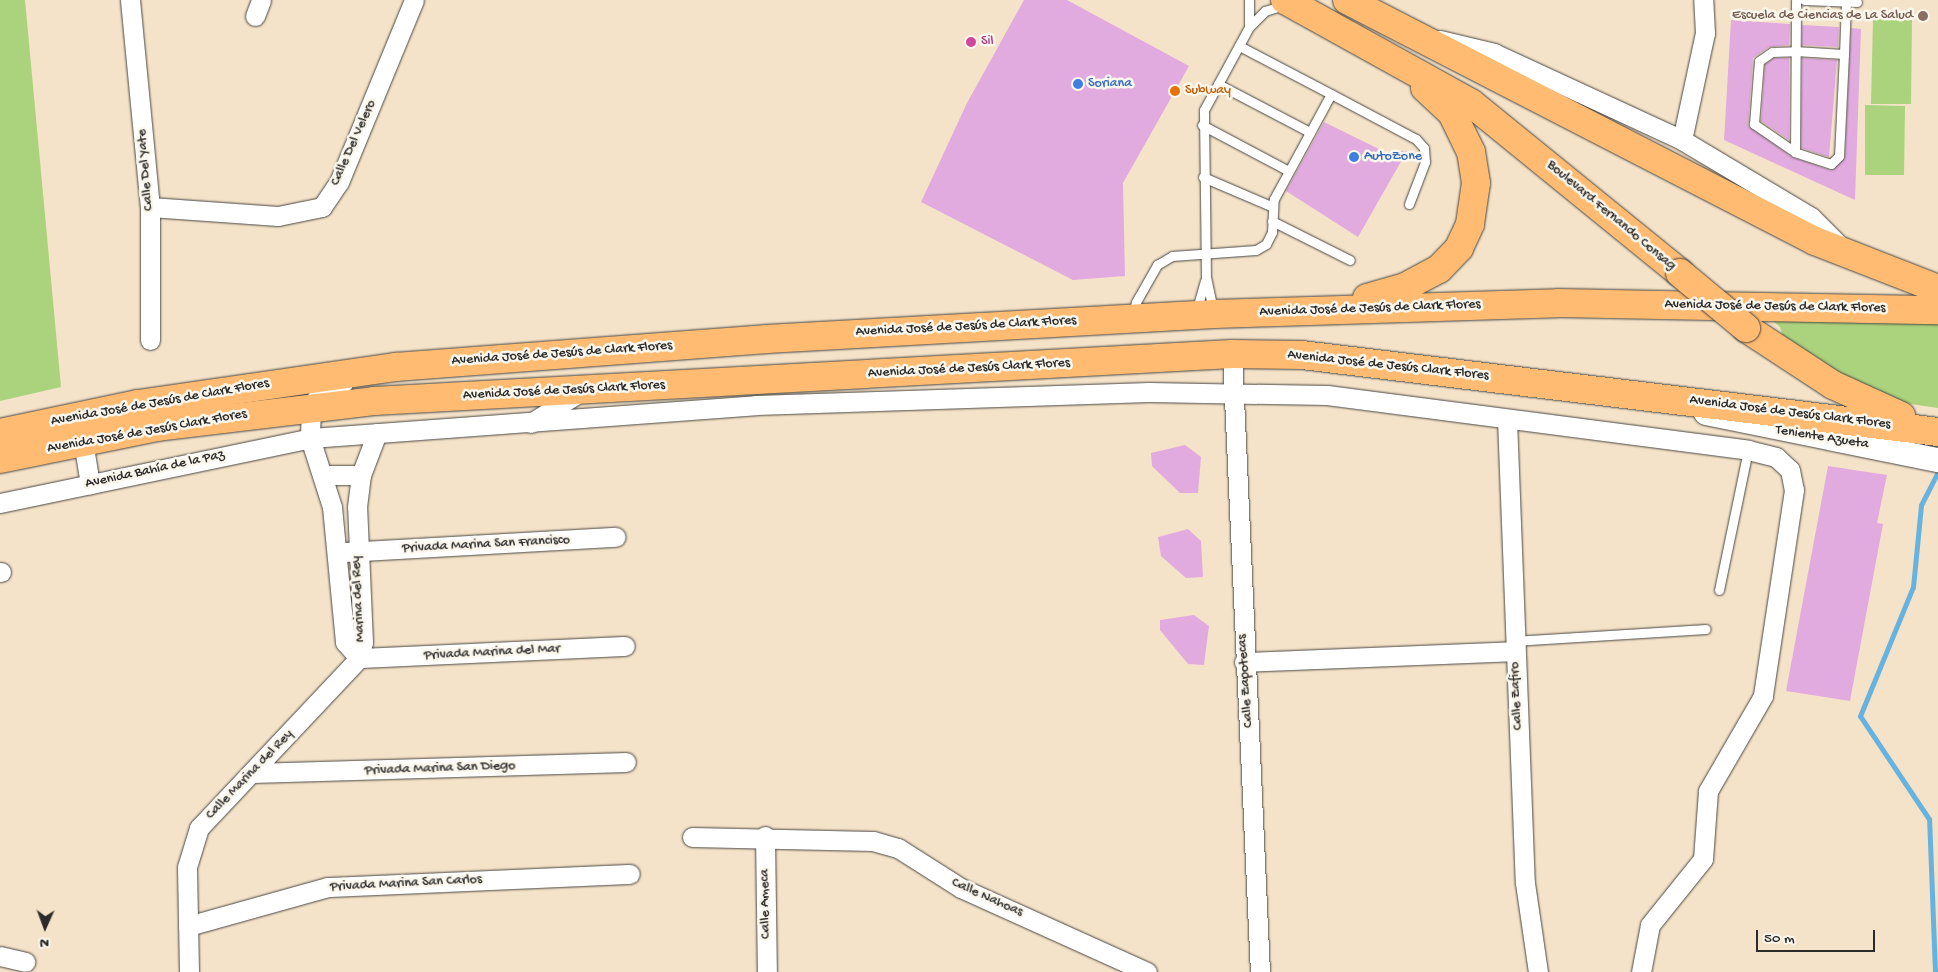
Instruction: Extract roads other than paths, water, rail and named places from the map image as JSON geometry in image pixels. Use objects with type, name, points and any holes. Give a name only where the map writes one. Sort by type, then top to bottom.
[{"type":"highway","points":[[1347,0],[1412,35],[1850,256],[1937,293]]},
{"type":"highway","name":"Boulevard Fernando Consag","points":[[1289,2],[1387,54],[1506,127],[1746,328],[1833,385],[1903,416],[1938,425]]},
{"type":"highway","points":[[1319,310],[1426,278],[1452,257],[1470,224],[1476,183],[1465,138],[1444,105],[1387,54]]},
{"type":"highway","name":"Avenida José de Jesús de Clark Flores","points":[[0,433],[278,382],[396,367],[767,338],[1205,314],[1937,293]]},
{"type":"highway","points":[[1122,359],[1201,339],[1212,328],[1205,314]]},
{"type":"highway","name":"Avenida José de Jesús Clark Flores","points":[[0,459],[83,441],[241,414],[311,407],[1232,354],[1302,355],[1938,432]]},
{"type":"highway","points":[[241,414],[266,405],[278,382]]},
{"type":"street","name":"Calle Del Yate","points":[[130,0],[150,207],[150,340]]},
{"type":"street","name":"Calle Del Velero","points":[[150,207],[278,216],[322,207],[339,182],[414,0]]},
{"type":"street","points":[[1682,140],[1705,33],[1703,0]]},
{"type":"street","points":[[1412,35],[1494,53],[1682,140],[1811,217],[1850,256]]},
{"type":"street","name":"Calle Zapotecas","points":[[1232,354],[1244,662],[1253,773],[1260,972]]},
{"type":"street","points":[[310,438],[311,407],[323,389],[396,367]]},
{"type":"street","points":[[530,423],[581,390]]},
{"type":"street","name":"Avenida Bahía de la Paz","points":[[0,503],[310,438],[756,405],[1234,390],[1327,395],[1748,450],[1785,462],[1793,479],[1763,696],[1708,791],[1703,860],[1650,925],[1641,972]]},
{"type":"street","name":"Teniente Azueta","points":[[1650,396],[1755,426],[1938,460]]},
{"type":"street","name":"Calle Zafiro","points":[[1507,419],[1514,646],[1525,883],[1538,972]]},
{"type":"street","name":"Marina del Rey","points":[[359,658],[363,642],[356,552],[361,475],[377,433]]},
{"type":"street","name":"Marina del Rey","points":[[310,438],[325,475],[337,553],[345,642],[359,658]]},
{"type":"street","points":[[83,441],[90,484]]},
{"type":"street","points":[[325,475],[361,475]]},
{"type":"street","name":"Privada Marina San Francisco","points":[[337,553],[616,537]]},
{"type":"street","name":"Privada Marina del Mar","points":[[359,658],[625,646]]},
{"type":"street","points":[[1244,662],[1514,646]]},
{"type":"street","name":"Calle Marina del Rey","points":[[189,972],[187,867],[199,828],[254,773],[359,658]]},
{"type":"street","name":"Privada Marina San Diego","points":[[254,773],[626,762]]},
{"type":"street","name":"Calle Nahoas","points":[[692,837],[765,836],[873,841],[898,848],[960,888],[1147,972]]},
{"type":"street","name":"Calle Ameca","points":[[765,836],[767,972]]},
{"type":"street","name":"Privada Marina San Carlos","points":[[188,926],[328,887],[630,874]]},
{"type":"street","points":[[0,956],[25,962]]},
{"type":"lane","points":[[1249,0],[1249,27]]},
{"type":"lane","points":[[1795,152],[1796,0]]},
{"type":"lane","points":[[1804,0],[1857,2]]},
{"type":"lane","points":[[1844,54],[1795,51],[1772,52],[1759,62],[1754,124],[1795,152],[1822,164],[1831,164],[1839,156],[1844,54],[1846,1]]},
{"type":"lane","points":[[1205,314],[1206,278],[1202,126],[1218,84],[1249,27],[1265,11],[1289,2]]},
{"type":"lane","points":[[1239,46],[1416,139],[1424,148],[1425,162],[1409,204]]},
{"type":"lane","points":[[1218,84],[1310,132]]},
{"type":"lane","points":[[1132,318],[1136,302],[1157,265],[1172,256],[1256,250],[1270,238],[1273,207],[1331,94]]},
{"type":"lane","points":[[1202,126],[1290,171]]},
{"type":"lane","points":[[1203,177],[1273,207]]},
{"type":"lane","points":[[1272,221],[1350,260]]},
{"type":"lane","points":[[1205,314],[1206,278]]},
{"type":"lane","points":[[1719,590],[1748,450]]},
{"type":"lane","points":[[1514,646],[1706,630]]},
{"type":"waterway","points":[[1935,972],[1929,819],[1860,716],[1913,587],[1921,505],[1938,472]]},
{"type":"place","name":"Escuela de Ciencias de La Salud","points":[[1923,16]]},
{"type":"place","name":"Sil","points":[[971,42]]},
{"type":"place","name":"Soriana","points":[[1078,84]]},
{"type":"place","name":"Subway","points":[[1175,91]]},
{"type":"place","name":"AutoZone","points":[[1354,157]]}]
